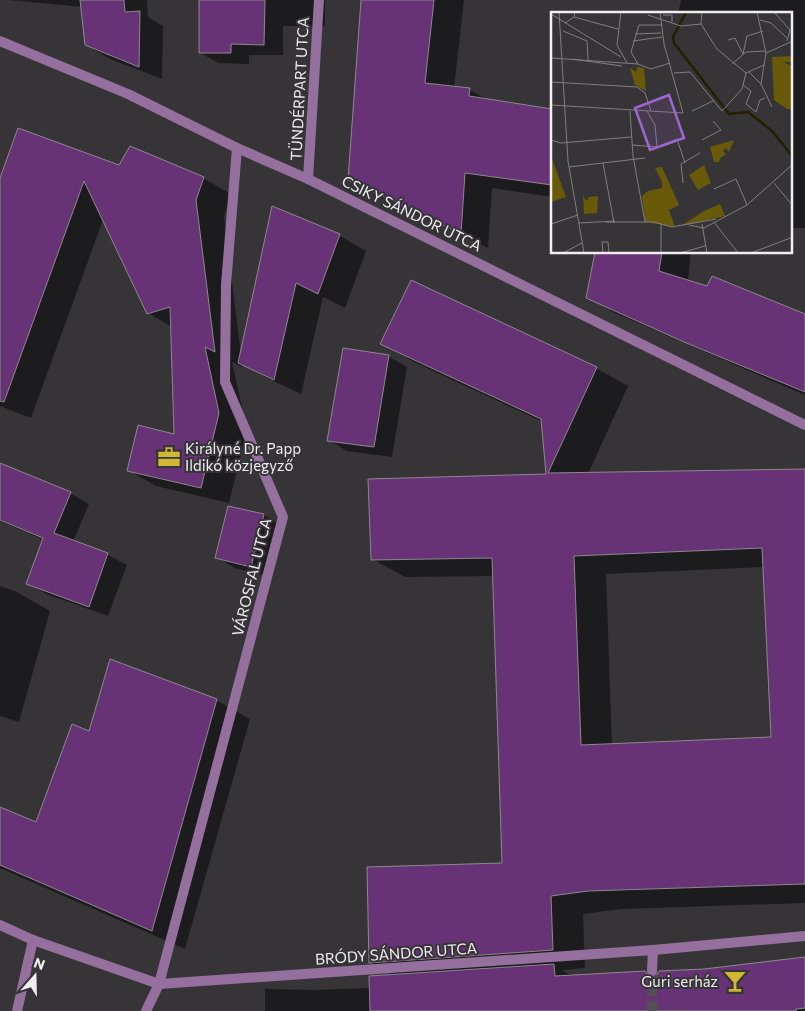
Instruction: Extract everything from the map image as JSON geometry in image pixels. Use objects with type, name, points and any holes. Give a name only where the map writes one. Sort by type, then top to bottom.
[{"type":"street","name":"TÜNDÉRPART UTCA","points":[[308,179],[319,0]]},
{"type":"street","name":"CSIKY SÁNDOR UTCA","points":[[0,41],[128,94],[237,148],[308,179],[805,425]]},
{"type":"street","name":"VÁROSFAL UTCA","points":[[146,1011],[159,984],[283,517],[225,382],[226,285],[237,148]]},
{"type":"street","name":"BRÓDY SÁNDOR UTCA","points":[[0,925],[33,940],[159,984],[653,950],[805,936]]},
{"type":"street","points":[[17,1011],[33,940]]},
{"type":"street","points":[[652,971],[653,950]]},
{"type":"building","points":[[80,0],[124,0],[125,12],[140,11],[139,67],[85,45]]},
{"type":"building","points":[[199,0],[265,0],[264,45],[231,44],[231,53],[199,53]]},
{"type":"building","points":[[361,0],[434,0],[425,83],[470,88],[469,96],[551,109],[551,185],[465,173],[461,234],[348,180]]},
{"type":"building","points":[[18,128],[119,165],[130,146],[204,177],[196,200],[215,352],[205,347],[219,413],[201,488],[127,471],[138,425],[174,434],[170,307],[147,314],[84,181],[4,402],[0,401],[0,178]]},
{"type":"building","points":[[272,206],[340,234],[318,294],[296,283],[274,380],[238,363]]},
{"type":"building","points":[[595,254],[662,254],[659,271],[707,286],[712,276],[805,314],[805,392],[684,342],[586,298]]},
{"type":"building","points":[[411,280],[597,367],[548,473],[805,469],[805,884],[588,891],[551,896],[553,950],[369,963],[367,867],[502,863],[492,558],[371,560],[368,479],[546,474],[541,419],[380,344]],"holes":[[[762,548],[771,737],[581,745],[574,556]]]},
{"type":"building","points":[[343,348],[389,355],[374,447],[327,441]]},
{"type":"building","points":[[0,463],[71,492],[54,533],[108,553],[89,607],[26,584],[43,538],[0,520]]},
{"type":"building","points":[[228,506],[264,514],[251,567],[215,558]]},
{"type":"building","points":[[110,659],[217,699],[152,931],[0,865],[0,807],[36,822],[72,724],[89,731]]},
{"type":"building","points":[[805,957],[805,1008],[796,1009],[796,1011],[370,1011],[369,976],[554,964],[555,976],[645,971],[652,978],[659,971],[704,969]]},
{"type":"tunnel","points":[[652,971],[652,1011]]},
{"type":"place","name":"Királyné Dr. Papp Ildikó közjegyző","points":[[169,457]]},
{"type":"place","name":"Guri serház","points":[[735,981]]}]
